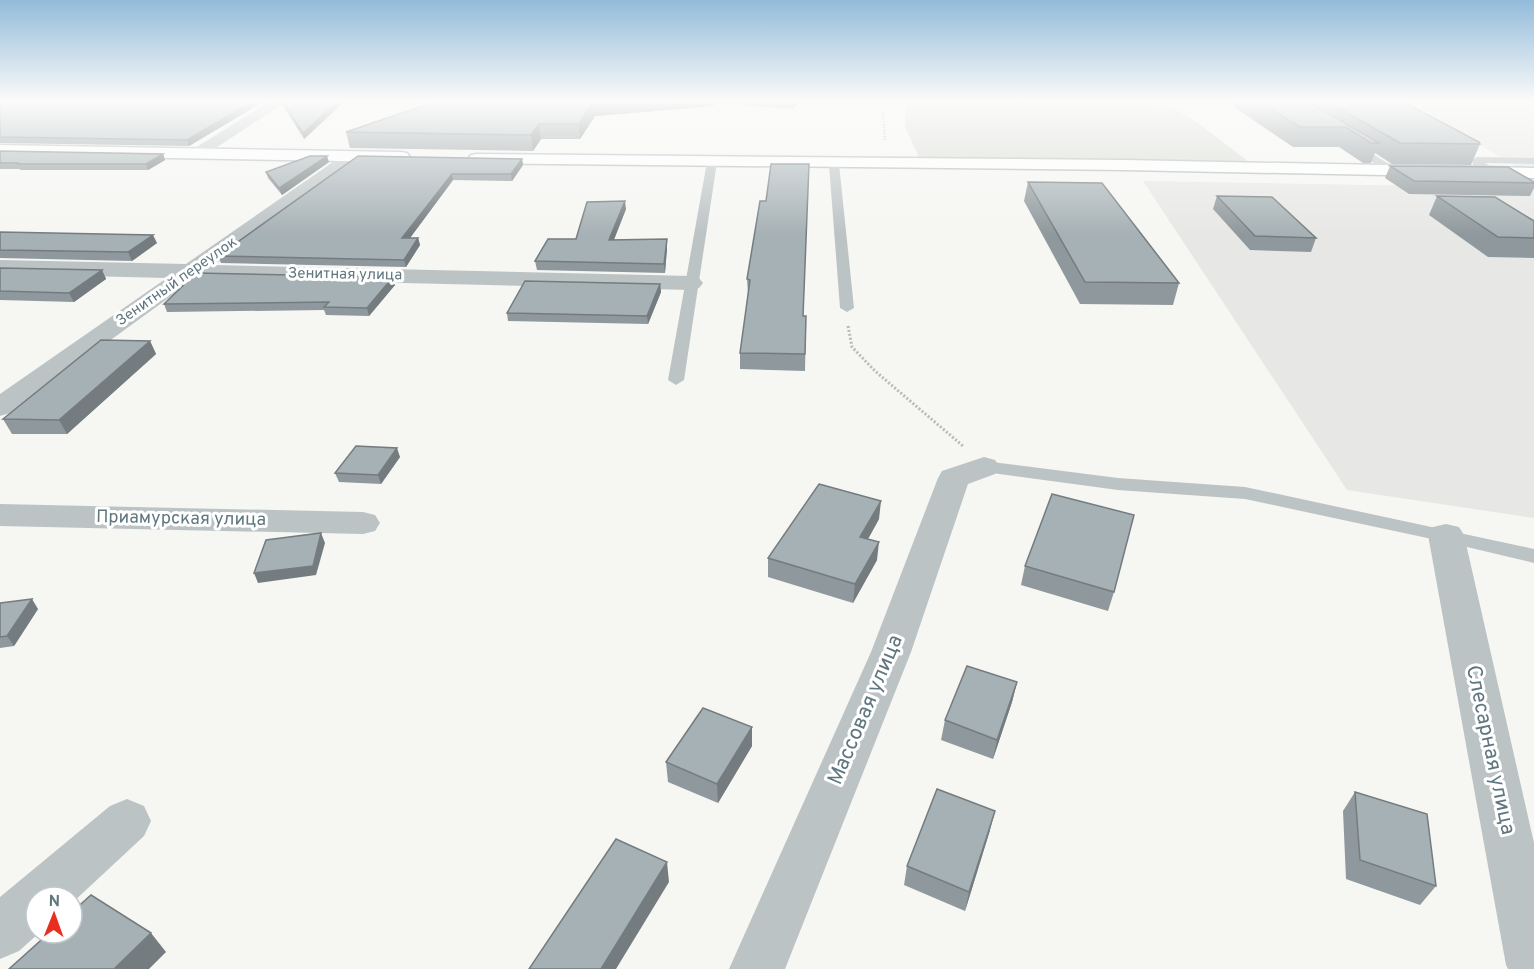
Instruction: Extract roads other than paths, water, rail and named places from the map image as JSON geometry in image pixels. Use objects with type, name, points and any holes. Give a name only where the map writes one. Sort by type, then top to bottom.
[{"type":"street","points":[[196,153],[209,145]]},
{"type":"street","points":[[0,150],[424,158]]},
{"type":"street","name":"Зенитный переулок","points":[[0,406],[193,272],[352,157]]},
{"type":"street","points":[[460,158],[1534,173]]},
{"type":"street","name":"Зенитная улица","points":[[0,267],[691,283]]},
{"type":"street","name":"Массовая улица","points":[[757,969],[891,652],[954,478],[975,458]]},
{"type":"street","name":"Приамурская улица","points":[[0,515],[363,523]]},
{"type":"street","name":"Слесарная улица","points":[[1446,535],[1534,965]]},
{"type":"street","points":[[54,885],[128,821]]},
{"type":"street","points":[[0,932],[24,911]]},
{"type":"lane","points":[[1352,145],[1393,170]]},
{"type":"lane","points":[[1494,172],[1477,163],[1477,160],[1534,160]]},
{"type":"lane","points":[[676,380],[712,162]]},
{"type":"lane","points":[[834,164],[847,308]]},
{"type":"lane","points":[[975,458],[1118,484],[1245,493],[1534,556]]}]
